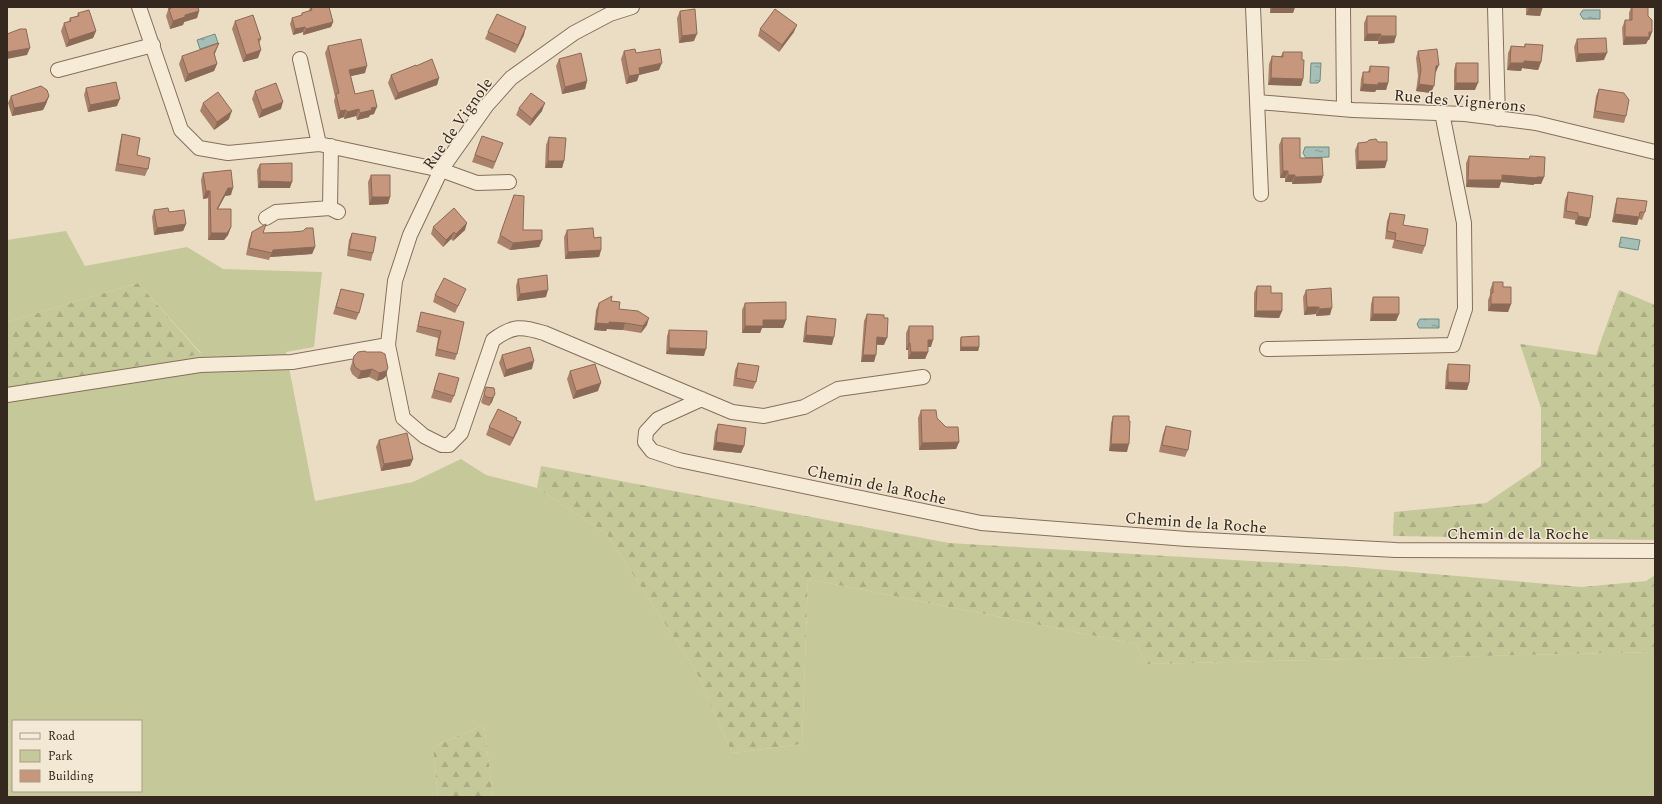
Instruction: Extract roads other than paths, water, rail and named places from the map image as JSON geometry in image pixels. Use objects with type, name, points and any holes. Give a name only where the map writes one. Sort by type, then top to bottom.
[{"type":"street","points":[[139,7],[181,130],[199,148],[228,152],[325,145],[441,170],[477,183],[509,182]]},
{"type":"street","name":"Rue de Vignole","points":[[388,345],[395,280],[410,235],[441,170],[487,105],[511,78],[574,33],[610,14],[632,7]]},
{"type":"street","points":[[1253,7],[1261,194]]},
{"type":"street","points":[[1343,7],[1344,109]]},
{"type":"street","points":[[1495,7],[1498,119]]},
{"type":"street","points":[[58,70],[153,45]]},
{"type":"street","points":[[266,218],[276,212],[334,210],[325,145],[300,59]]},
{"type":"street","name":"Rue des Vignerons","points":[[1258,102],[1344,109],[1465,114],[1536,123],[1655,152]]},
{"type":"street","points":[[1268,349],[1453,345],[1465,309],[1464,223],[1442,114]]},
{"type":"street","points":[[7,395],[200,365],[292,362],[388,345],[403,418],[424,436],[442,445],[449,445],[461,433],[493,340],[505,331],[518,328],[525,327],[544,333],[732,412],[764,416],[804,407],[838,389],[922,377]]},
{"type":"street","name":"Chemin de la Roche","points":[[702,399],[658,419],[646,432],[645,442],[652,451],[679,460],[981,523],[1188,539],[1396,550],[1655,550]]},
{"type":"water","points":[[1583,10],[1600,10],[1600,19],[1583,19],[1580,14]]},
{"type":"water","points":[[215,34],[218,43],[200,49],[197,40]]},
{"type":"water","points":[[1311,63],[1321,63],[1320,81],[1318,83],[1310,83]]},
{"type":"water","points":[[1305,147],[1329,147],[1329,157],[1306,158],[1303,153]]},
{"type":"water","points":[[1621,237],[1640,240],[1638,250],[1619,247]]},
{"type":"water","points":[[1420,319],[1439,319],[1439,328],[1419,328],[1417,324]]}]
